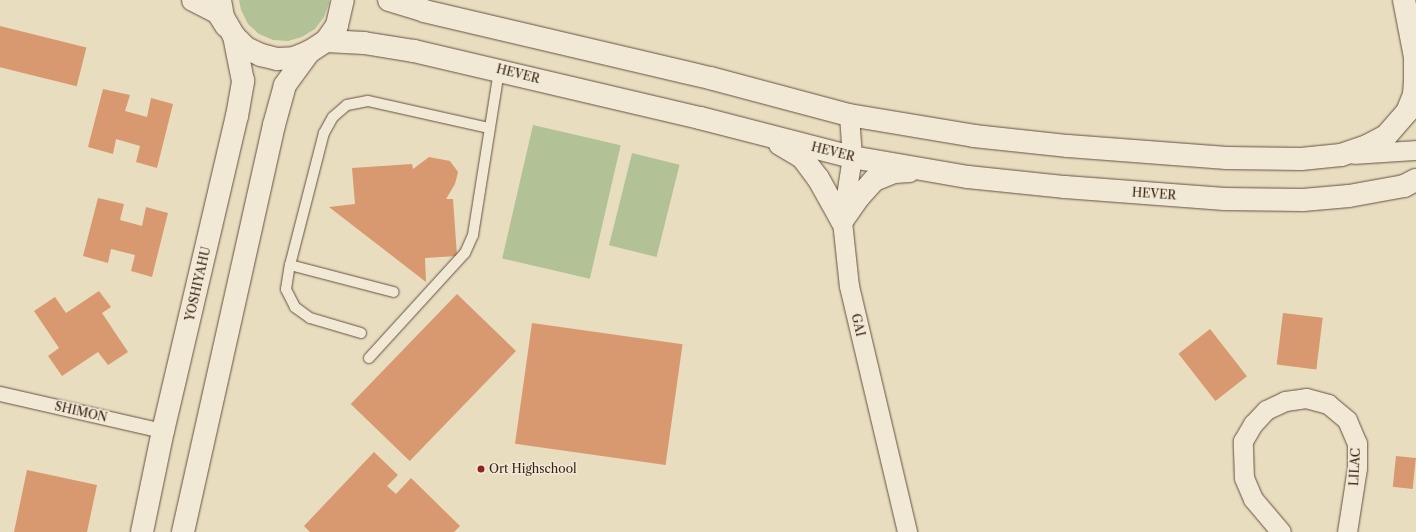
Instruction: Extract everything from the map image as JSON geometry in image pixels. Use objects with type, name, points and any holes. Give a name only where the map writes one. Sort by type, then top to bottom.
[{"type":"street","points":[[193,0],[218,13],[231,32],[246,48],[261,55],[277,59],[294,58],[318,47]]},
{"type":"street","name":"YOSHIYAHU","points":[[142,532],[163,431],[237,116],[243,81],[231,32],[220,0]]},
{"type":"street","points":[[183,532],[274,126],[285,85],[337,25],[343,0]]},
{"type":"street","points":[[389,0],[424,11],[703,76],[849,115],[974,136],[1068,146],[1227,158],[1301,159],[1416,150]]},
{"type":"street","points":[[1341,155],[1367,146],[1386,136],[1407,112],[1414,95],[1415,57],[1404,0]]},
{"type":"street","name":"HEVER","points":[[318,47],[391,47],[499,70],[852,157],[925,170],[1065,187],[1226,199],[1303,200],[1349,196],[1416,186]]},
{"type":"street","name":"GAI","points":[[849,115],[852,157],[842,221],[849,286],[907,532]]},
{"type":"street","points":[[765,135],[802,157],[828,193],[842,221],[858,198],[874,180],[894,172],[925,170]]},
{"type":"street","name":"HEVER","points":[[1349,196],[1404,186],[1416,180]]},
{"type":"street","name":"SHIMON","points":[[0,394],[163,431]]},
{"type":"street","name":"LILAC","points":[[1281,532],[1254,499],[1244,478],[1243,441],[1253,424],[1266,410],[1285,401],[1306,398],[1328,404],[1347,420],[1357,443],[1358,468],[1347,532]]},
{"type":"lane","points":[[369,358],[466,253],[472,235],[499,70]]},
{"type":"lane","points":[[361,333],[310,318],[295,307],[289,300],[286,289],[290,265],[324,133],[333,117],[347,105],[368,101],[489,128]]},
{"type":"lane","points":[[290,265],[394,292]]},
{"type":"green space","points":[[239,0],[329,0],[329,3],[324,17],[315,29],[302,37],[288,41],[273,40],[259,34],[248,24],[241,10]]},
{"type":"green space","points":[[533,125],[621,145],[590,279],[502,258]]},
{"type":"green space","points":[[632,153],[680,165],[657,257],[609,245]]},
{"type":"building","points":[[0,26],[86,48],[77,86],[0,67]]},
{"type":"building","points":[[103,89],[130,95],[125,111],[147,117],[151,98],[173,104],[157,168],[136,162],[140,146],[116,139],[113,154],[88,147]]},
{"type":"building","points":[[429,157],[450,161],[458,172],[455,184],[446,199],[453,199],[457,256],[425,258],[426,282],[329,207],[355,204],[352,168],[412,164],[413,169]]},
{"type":"building","points":[[98,198],[124,204],[120,220],[142,226],[146,207],[168,213],[152,277],[131,271],[135,255],[111,249],[108,263],[83,256]]},
{"type":"building","points":[[99,291],[111,307],[102,313],[128,352],[108,365],[98,352],[62,376],[48,356],[59,348],[34,311],[55,297],[66,313]]},
{"type":"building","points":[[457,294],[516,351],[410,461],[351,404]]},
{"type":"building","points":[[1283,313],[1323,318],[1316,369],[1277,365]]},
{"type":"building","points":[[532,323],[683,344],[666,465],[515,444]]},
{"type":"building","points":[[1210,329],[1247,376],[1215,401],[1178,354]]},
{"type":"building","points":[[374,452],[398,475],[387,486],[396,494],[411,478],[460,526],[454,532],[310,532],[304,526]]},
{"type":"building","points":[[1396,456],[1416,458],[1413,489],[1393,487]]},
{"type":"building","points":[[27,470],[97,485],[87,532],[14,532]]},
{"type":"place","name":"Ort Highschool","points":[[481,469]]}]
